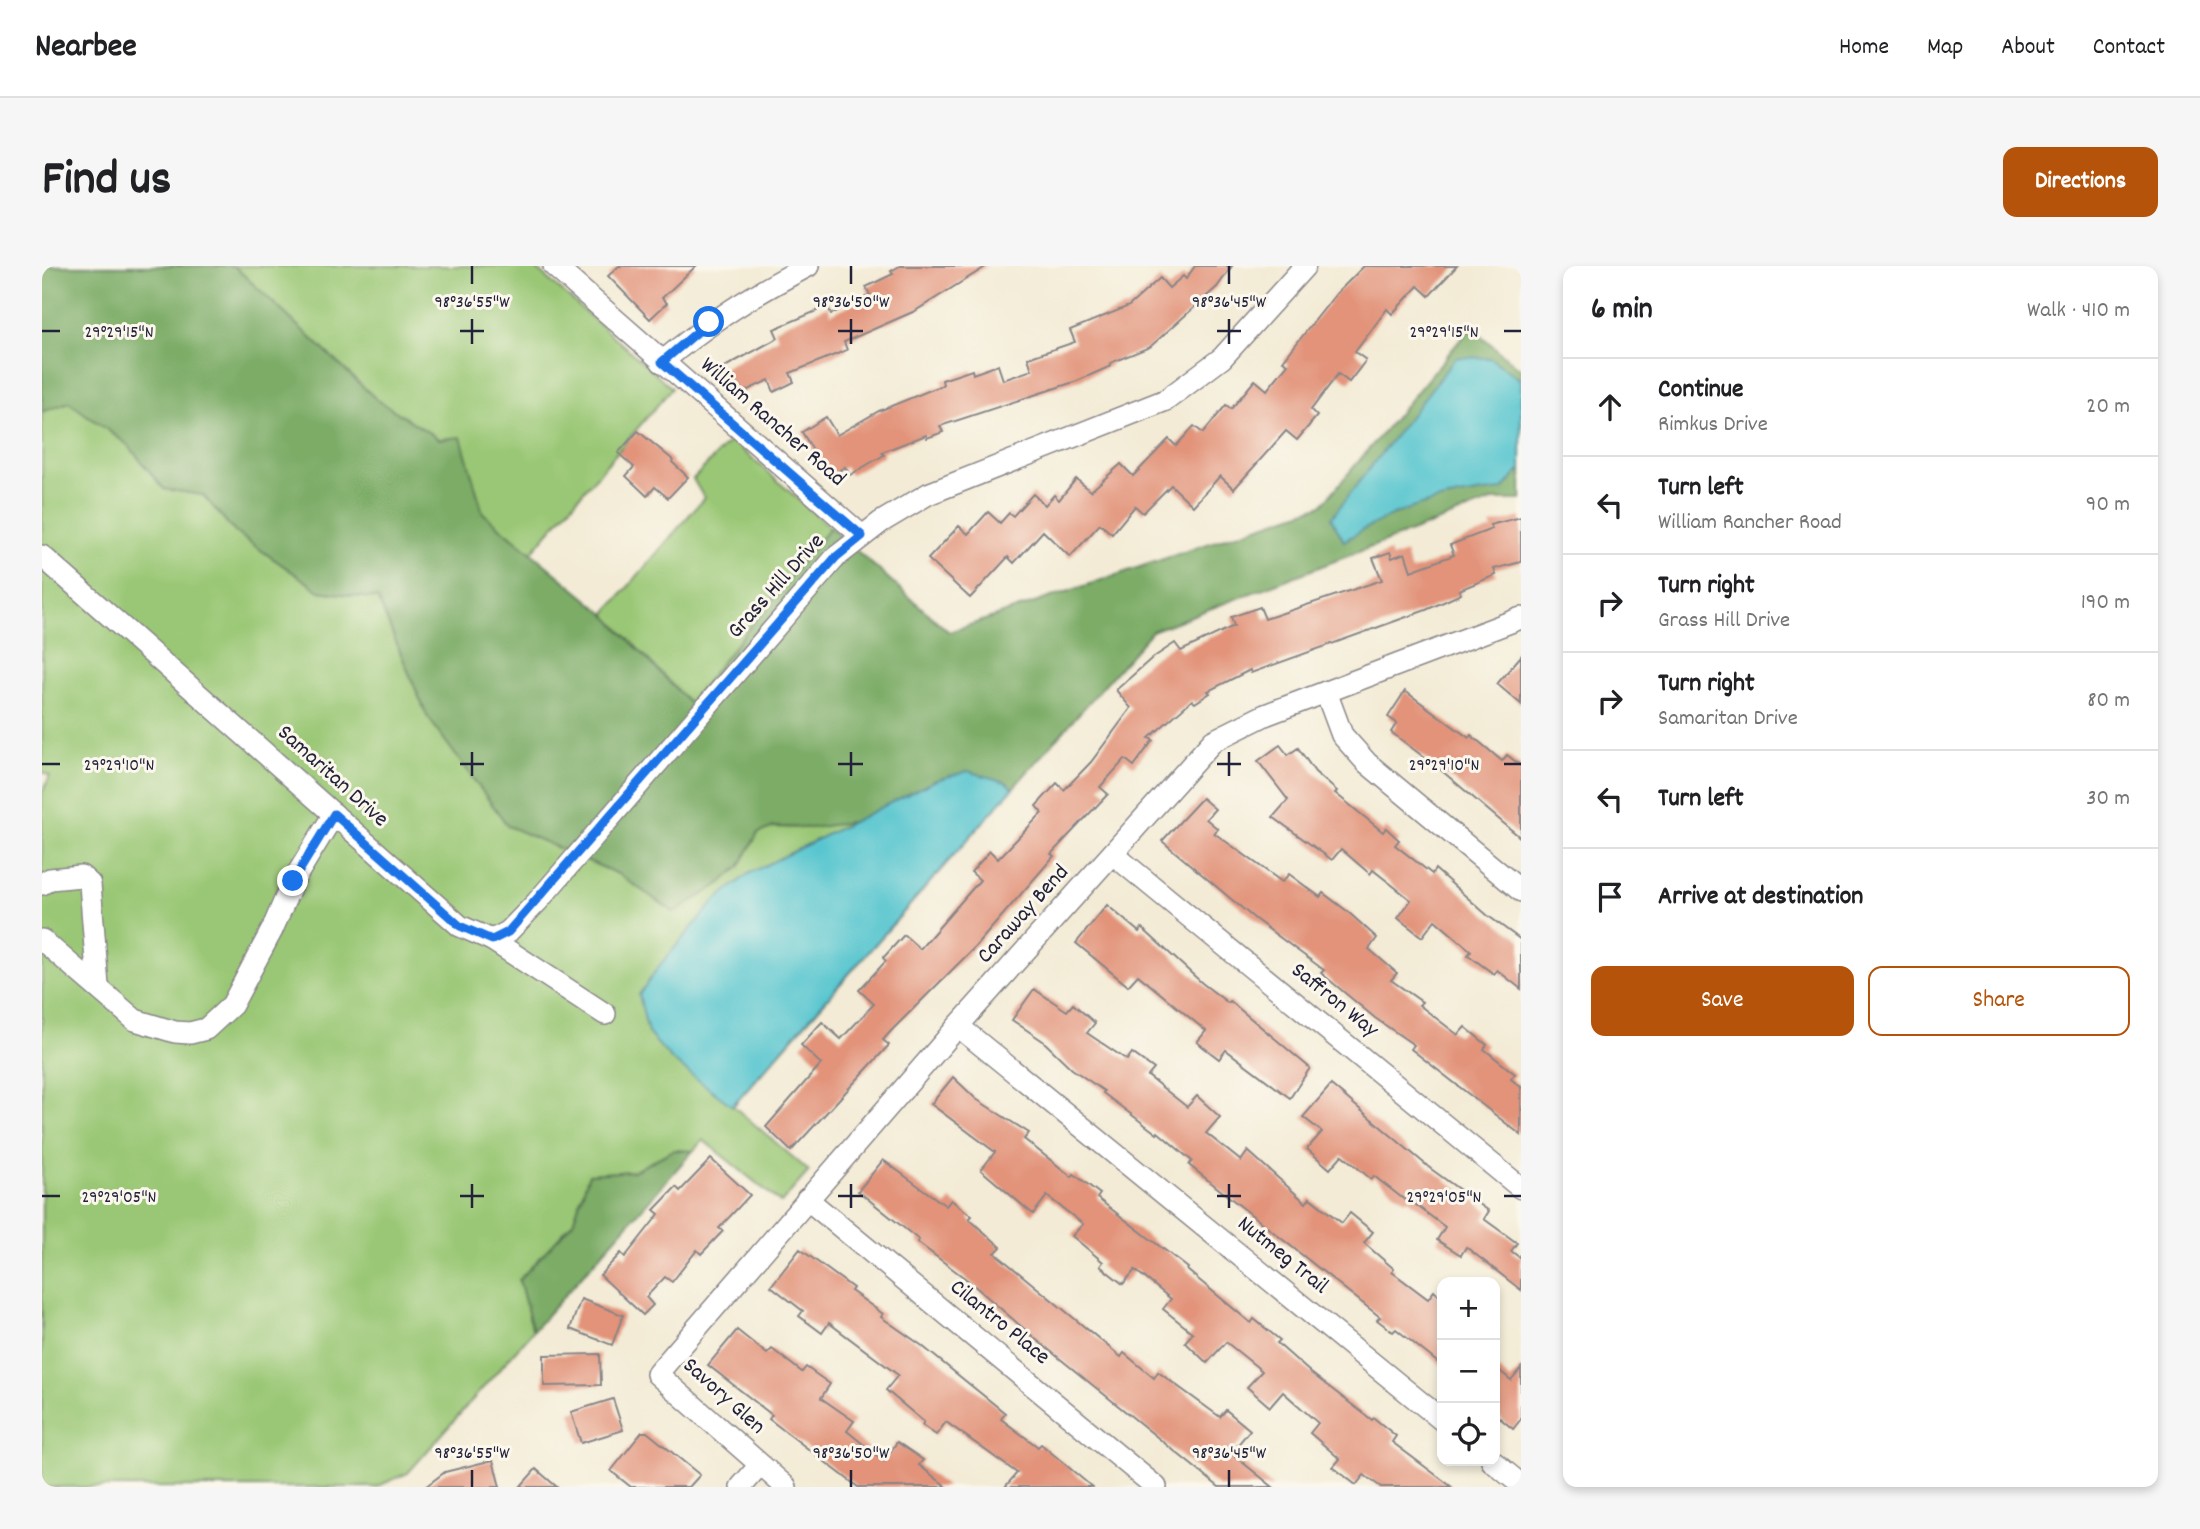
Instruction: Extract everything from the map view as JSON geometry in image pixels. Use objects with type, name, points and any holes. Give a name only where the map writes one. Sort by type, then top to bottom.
[{"type":"street","name":"William Rancher Road","points":[[554,266],[862,536]]},
{"type":"street","points":[[662,362],[709,322],[808,266]]},
{"type":"street","name":"Grass Hill Drive","points":[[492,940],[508,932],[537,902],[836,557],[862,536],[928,494],[1166,400],[1222,358],[1305,266]]},
{"type":"street","name":"Samaritan Drive","points":[[42,556],[460,926],[492,940],[605,1014]]},
{"type":"street","name":"Caraway Bend","points":[[657,1374],[958,1026],[1114,855],[1213,741],[1265,715],[1521,618]]},
{"type":"street","points":[[1326,692],[1342,736],[1367,763],[1521,891]]},
{"type":"street","points":[[42,940],[135,1020],[158,1029],[190,1033],[218,1021],[232,1005],[289,890],[334,814]]},
{"type":"street","name":"Saffron Way","points":[[1114,855],[1521,1188]]},
{"type":"street","points":[[42,884],[50,879],[81,876],[90,884],[98,986]]},
{"type":"street","name":"Nutmeg Trail","points":[[958,1026],[1437,1416]]},
{"type":"street","name":"Cilantro Place","points":[[807,1199],[1156,1487]]},
{"type":"street","name":"Savory Glen","points":[[657,1374],[786,1487]]},
{"type":"street","points":[[741,1487],[760,1465]]},
{"type":"street","points":[[1498,1466],[1514,1479]]},
{"type":"green space","points":[[42,266],[234,266],[376,399],[439,439],[461,437],[483,513],[605,614],[689,703],[830,527],[949,632],[1322,505],[1471,327],[1521,370],[1521,500],[1494,500],[1152,631],[1013,788],[1006,782],[936,780],[857,821],[812,828],[774,827],[758,833],[739,867],[717,886],[674,912],[618,874],[508,826],[427,716],[378,599],[320,591],[235,532],[203,495],[164,489],[128,445],[69,402],[42,412]]},
{"type":"green space","points":[[234,266],[533,266],[672,388],[531,553],[483,513],[439,439],[376,399]]},
{"type":"green space","points":[[69,402],[128,445],[164,489],[203,495],[235,532],[320,591],[378,599],[427,716],[508,826],[618,874],[674,912],[717,886],[739,867],[758,833],[774,827],[812,828],[936,780],[1013,788],[733,1106],[809,1171],[781,1203],[703,1140],[693,1151],[673,1150],[634,1171],[589,1174],[573,1222],[519,1280],[533,1331],[408,1473],[376,1487],[42,1487],[42,793],[50,776],[42,772],[42,412]]},
{"type":"green space","points":[[731,440],[830,527],[689,703],[605,614],[704,498],[693,479]]},
{"type":"green space","points":[[673,1150],[693,1151],[533,1331],[519,1280],[573,1222],[589,1174],[634,1171]]},
{"type":"water","points":[[1456,357],[1490,358],[1521,380],[1521,469],[1502,490],[1420,505],[1363,529],[1344,541],[1331,518]]},
{"type":"water","points":[[968,771],[1006,782],[1013,788],[732,1106],[672,1060],[648,1033],[639,995],[659,966],[715,901],[748,874],[936,780]]},
{"type":"building","points":[[619,266],[696,266],[662,298],[667,303],[650,319],[608,276]]},
{"type":"building","points":[[900,266],[987,266],[915,311],[844,342],[847,350],[790,373],[794,382],[774,392],[769,380],[735,396],[721,369],[778,338],[774,329],[828,306],[831,314],[870,295],[866,287],[893,274],[891,271]]},
{"type":"building","points":[[1195,266],[1232,266],[1217,287],[1150,347],[1110,363],[1111,366],[1077,381],[940,426],[943,432],[927,438],[926,435],[882,452],[884,455],[850,475],[845,467],[829,477],[802,432],[826,417],[837,435],[879,411],[943,385],[942,380],[972,370],[973,374],[998,365],[1003,380],[1032,370],[1028,358],[1075,342],[1070,330],[1129,306],[1160,278],[1169,288],[1183,276],[1186,279]]},
{"type":"building","points":[[1364,266],[1457,266],[1429,296],[1418,286],[1392,314],[1387,309],[1355,352],[1366,360],[1349,382],[1338,374],[1311,410],[1317,416],[1297,440],[1286,431],[1234,489],[1220,476],[1193,506],[1171,485],[1143,513],[1135,506],[1112,534],[1100,524],[1070,557],[1043,531],[1014,563],[1008,557],[970,598],[928,559],[959,526],[968,534],[988,512],[1000,523],[1009,513],[1013,516],[1033,494],[1045,505],[1054,495],[1059,500],[1076,479],[1091,491],[1121,464],[1133,476],[1169,439],[1176,446],[1194,426],[1203,433],[1226,405],[1231,409],[1255,380],[1267,390],[1288,364],[1283,361],[1293,348],[1336,294]]},
{"type":"building","points":[[638,431],[673,460],[688,477],[668,498],[655,487],[647,496],[626,476],[634,467],[618,453]]},
{"type":"building","points":[[1521,517],[1521,562],[1494,569],[1496,575],[1459,590],[1461,594],[1426,610],[1251,673],[1250,670],[1208,691],[1210,693],[1195,703],[1192,700],[1149,738],[1153,740],[1134,766],[1125,759],[1100,787],[1108,794],[1051,854],[1054,856],[975,947],[883,1040],[889,1045],[791,1151],[766,1127],[821,1064],[801,1045],[822,1022],[841,1039],[874,1004],[859,990],[886,961],[883,958],[904,935],[920,949],[980,880],[971,872],[990,851],[998,859],[1042,813],[1036,806],[1057,783],[1064,790],[1091,762],[1131,708],[1116,690],[1151,659],[1175,643],[1181,651],[1234,626],[1231,617],[1260,607],[1265,619],[1382,580],[1373,558],[1390,552],[1392,558],[1405,553],[1411,571],[1454,555],[1450,545],[1492,529],[1490,525]]},
{"type":"building","points":[[1521,656],[1521,704],[1497,684]]},
{"type":"building","points":[[1405,691],[1469,738],[1471,735],[1502,761],[1507,755],[1521,766],[1521,838],[1391,732],[1397,723],[1388,717]]},
{"type":"building","points":[[1280,745],[1288,755],[1298,748],[1315,772],[1337,791],[1335,793],[1383,832],[1386,828],[1399,840],[1395,845],[1432,874],[1435,869],[1487,915],[1521,940],[1521,989],[1497,970],[1494,974],[1468,955],[1471,951],[1435,920],[1422,937],[1398,918],[1411,900],[1373,870],[1370,874],[1341,849],[1332,860],[1273,817],[1288,800],[1258,761]]},
{"type":"building","points":[[1202,798],[1215,809],[1206,819],[1218,829],[1214,833],[1282,882],[1289,874],[1320,897],[1323,893],[1347,911],[1377,938],[1369,949],[1397,973],[1391,980],[1422,1002],[1419,1005],[1458,1035],[1465,1027],[1487,1045],[1484,1049],[1515,1074],[1511,1079],[1521,1087],[1521,1135],[1411,1049],[1414,1045],[1375,1018],[1321,973],[1324,970],[1255,919],[1162,841]]},
{"type":"building","points":[[1107,905],[1139,932],[1142,928],[1202,983],[1228,1003],[1230,1001],[1310,1068],[1290,1098],[1226,1050],[1219,1059],[1197,1042],[1206,1031],[1138,975],[1128,986],[1076,943]]},
{"type":"building","points":[[1034,989],[1067,1011],[1073,1004],[1095,1023],[1087,1033],[1127,1060],[1132,1053],[1154,1069],[1148,1076],[1187,1107],[1197,1096],[1220,1117],[1206,1133],[1241,1161],[1248,1151],[1306,1203],[1310,1198],[1342,1223],[1350,1213],[1373,1232],[1364,1243],[1394,1269],[1392,1272],[1428,1299],[1434,1291],[1437,1294],[1437,1362],[1396,1329],[1393,1332],[1377,1320],[1380,1317],[1189,1165],[1192,1161],[1158,1132],[1157,1134],[1103,1093],[1104,1091],[1072,1069],[1043,1041],[1012,1020]]},
{"type":"building","points":[[953,1077],[976,1099],[1029,1133],[1024,1139],[1072,1177],[1074,1174],[1100,1194],[1097,1198],[1188,1268],[1187,1270],[1251,1323],[1254,1319],[1280,1340],[1277,1343],[1311,1373],[1372,1420],[1374,1418],[1396,1436],[1392,1442],[1452,1487],[1381,1487],[1364,1475],[1356,1485],[1333,1467],[1340,1459],[1310,1433],[1318,1423],[1283,1392],[1270,1407],[1247,1387],[1262,1371],[1226,1342],[1207,1363],[1185,1342],[1193,1333],[1163,1309],[1171,1299],[1135,1270],[1123,1284],[1100,1266],[1103,1262],[1072,1236],[1083,1224],[1047,1196],[1033,1214],[981,1170],[995,1152],[931,1104]]},
{"type":"building","points":[[1331,1085],[1431,1169],[1489,1211],[1484,1219],[1517,1243],[1511,1251],[1519,1257],[1521,1254],[1521,1290],[1466,1247],[1461,1255],[1437,1240],[1445,1227],[1374,1176],[1371,1179],[1342,1155],[1330,1169],[1307,1149],[1322,1132],[1303,1117]]},
{"type":"building","points":[[711,1159],[750,1195],[719,1228],[723,1231],[701,1254],[697,1250],[672,1282],[665,1277],[646,1297],[653,1305],[643,1315],[600,1275],[621,1253],[625,1257],[659,1214],[654,1210],[676,1187],[680,1191]]},
{"type":"building","points":[[883,1160],[946,1206],[951,1200],[972,1216],[969,1219],[1001,1247],[995,1253],[1121,1357],[1124,1353],[1154,1378],[1158,1372],[1220,1417],[1226,1410],[1250,1430],[1231,1453],[1273,1487],[1219,1487],[1038,1341],[970,1282],[917,1242],[919,1240],[858,1191]]},
{"type":"building","points":[[800,1249],[853,1288],[851,1291],[883,1314],[881,1317],[921,1345],[1005,1413],[1001,1419],[1038,1447],[1041,1444],[1092,1487],[1005,1487],[1017,1473],[946,1422],[936,1435],[922,1425],[924,1422],[886,1390],[898,1375],[829,1323],[822,1333],[799,1316],[803,1311],[771,1286]]},
{"type":"building","points":[[581,1299],[623,1315],[612,1345],[570,1329]]},
{"type":"building","points":[[737,1330],[767,1354],[772,1349],[802,1372],[806,1367],[830,1384],[821,1398],[854,1421],[847,1431],[884,1461],[897,1442],[923,1460],[919,1465],[947,1487],[858,1487],[769,1419],[772,1415],[708,1365]]},
{"type":"building","points":[[600,1354],[601,1385],[544,1386],[544,1355]]},
{"type":"building","points":[[1521,1368],[1521,1419],[1513,1429],[1500,1418],[1500,1371],[1511,1380]]},
{"type":"building","points":[[613,1399],[623,1430],[581,1443],[571,1412]]},
{"type":"building","points":[[642,1432],[647,1432],[700,1475],[689,1487],[631,1487],[611,1471]]},
{"type":"building","points":[[493,1460],[500,1487],[425,1487],[445,1472]]},
{"type":"building","points":[[536,1469],[557,1487],[520,1487]]},
{"type":"route","points":[[293,881],[334,814],[460,926],[492,940],[508,932],[836,557],[862,536],[662,362],[709,322]]}]
